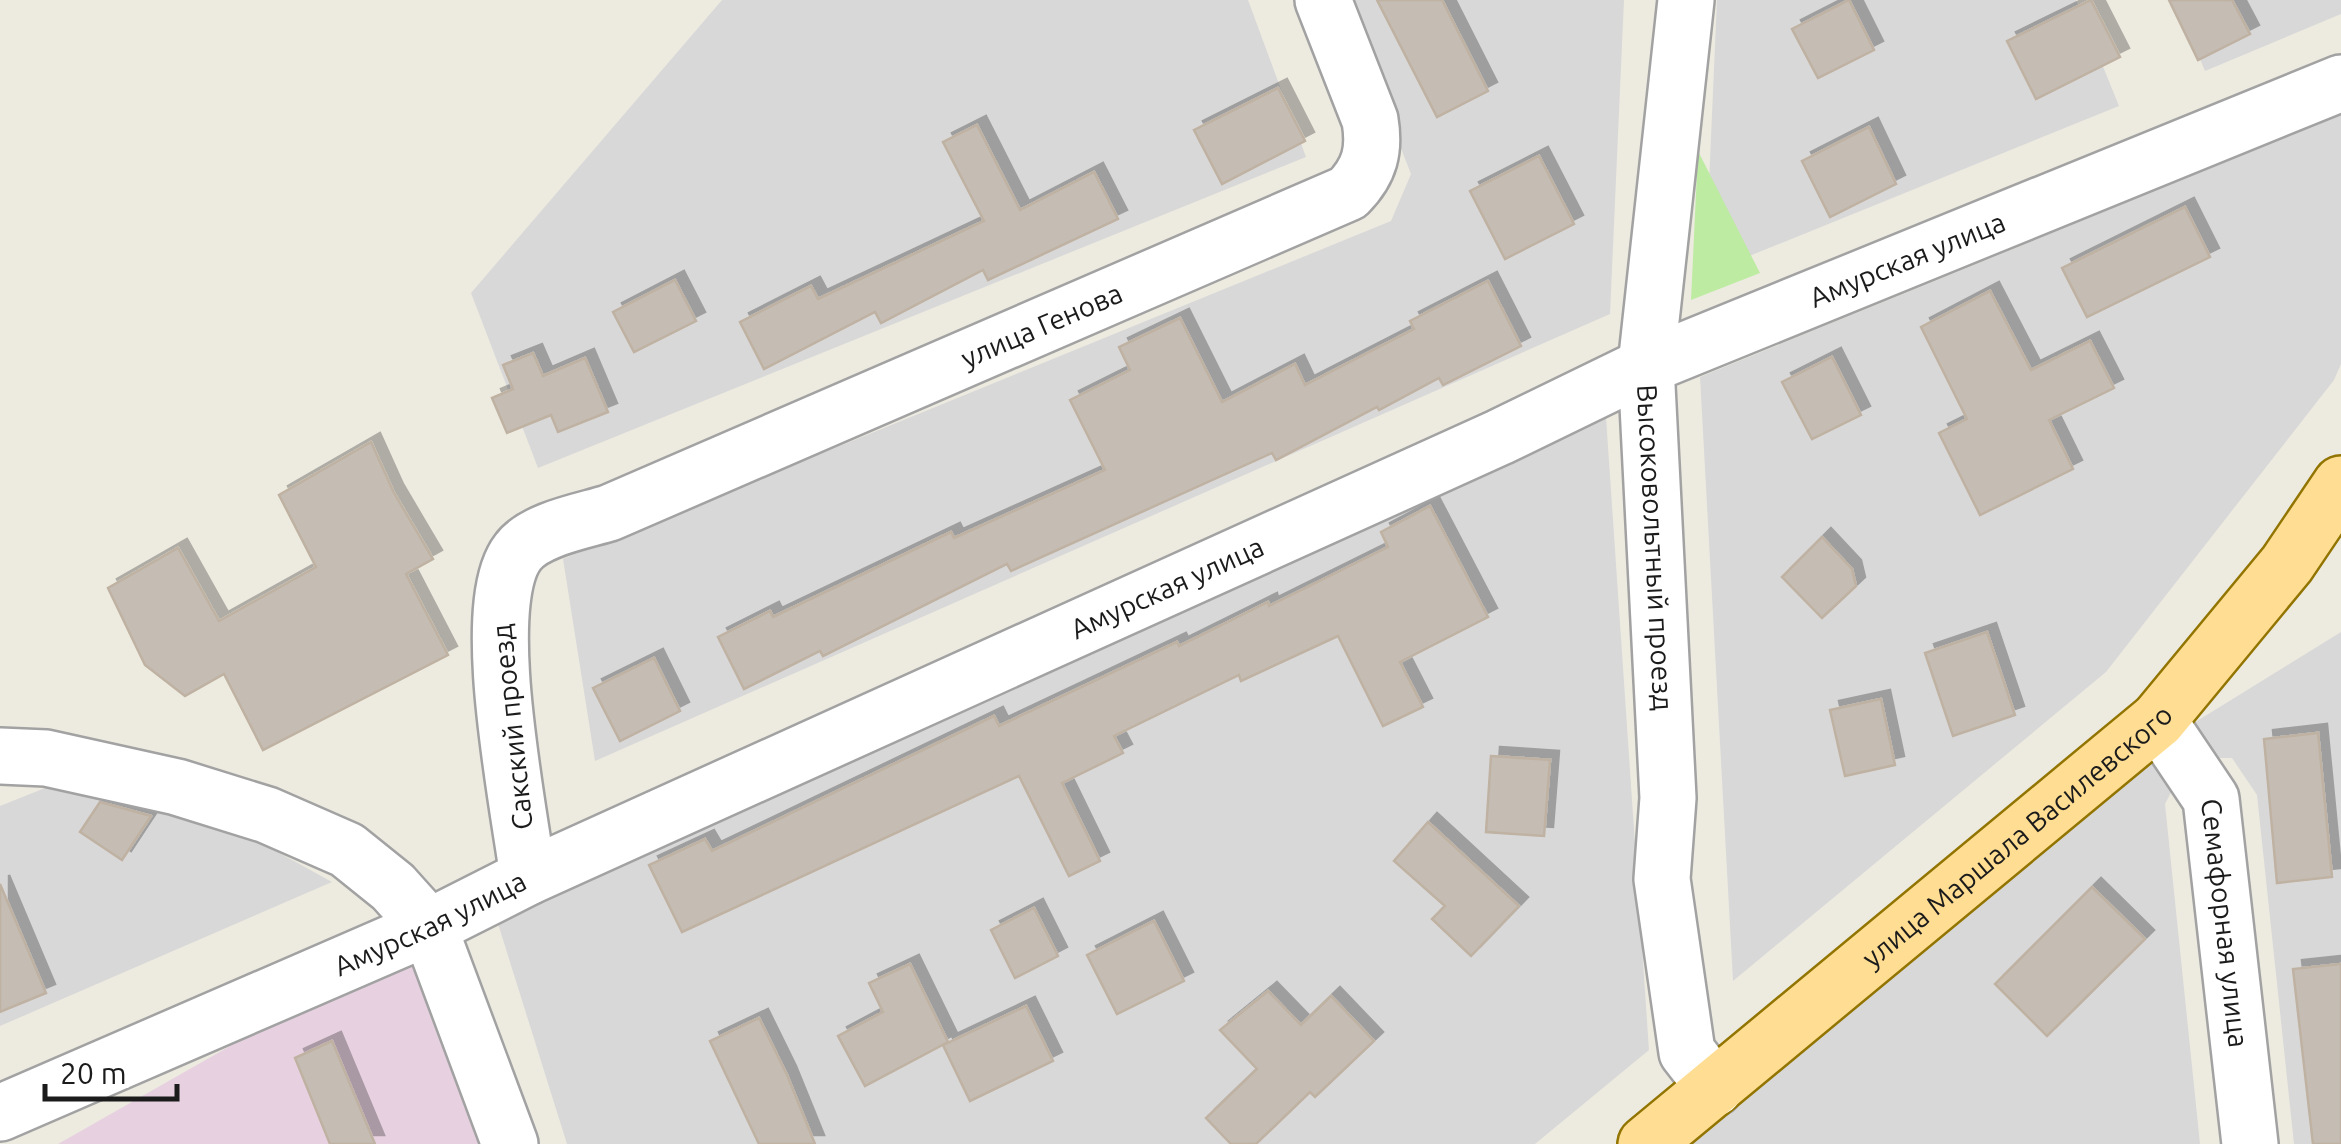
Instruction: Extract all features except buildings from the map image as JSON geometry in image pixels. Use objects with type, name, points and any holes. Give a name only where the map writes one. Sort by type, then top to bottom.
[{"type":"main road","name":"улица Маршала Василевского","points":[[1646,1144],[2158,720],[2287,564],[2341,484]]},
{"type":"street","name":"улица Генова","points":[[543,535],[609,514],[1348,193],[1366,170],[1373,140],[1370,120],[1323,0]]},
{"type":"street","name":"Высоковольтный проезд","points":[[1686,0],[1646,366],[1668,798],[1662,879],[1687,1052],[1715,1088]]},
{"type":"street","name":"Амурская улица","points":[[0,1112],[429,927],[528,877],[1500,437],[1646,366],[2341,83]]},
{"type":"street","name":"Сакский проезд","points":[[528,877],[498,630],[502,585],[519,550],[543,535]]},
{"type":"street","name":"Семафорная улица","points":[[2158,720],[2211,799],[2250,1144]]},
{"type":"street","points":[[0,756],[46,758],[177,788],[267,815],[347,850],[393,887],[429,927],[510,1144]]},
{"type":"shaded area","points":[[722,0],[1248,0],[1306,157],[538,468],[471,293]]},
{"type":"shaded area","points":[[1343,0],[1624,0],[1610,314],[595,761],[563,559],[1391,221],[1411,174]]},
{"type":"shaded area","points":[[1717,0],[2076,0],[2119,106],[1705,274]]},
{"type":"shaded area","points":[[2175,0],[2341,0],[2341,14],[2205,71]]},
{"type":"shaded area","points":[[2341,115],[2341,364],[2334,380],[2106,672],[1733,981],[1700,377]]},
{"type":"shaded area","points":[[1606,417],[1649,1050],[1535,1144],[567,1144],[494,911]]},
{"type":"shaded area","points":[[2341,632],[2341,1144],[2294,1144],[2257,795],[2232,758],[2189,758],[2165,804],[2200,1144],[1681,1144],[2176,734]]},
{"type":"shaded area","points":[[70,778],[194,806],[332,882],[0,1026],[0,806]]},
{"type":"shaded area","points":[[388,956],[420,964],[485,1144],[58,1144]]},
{"type":"green space","points":[[1698,151],[1760,273],[1691,300]]}]
